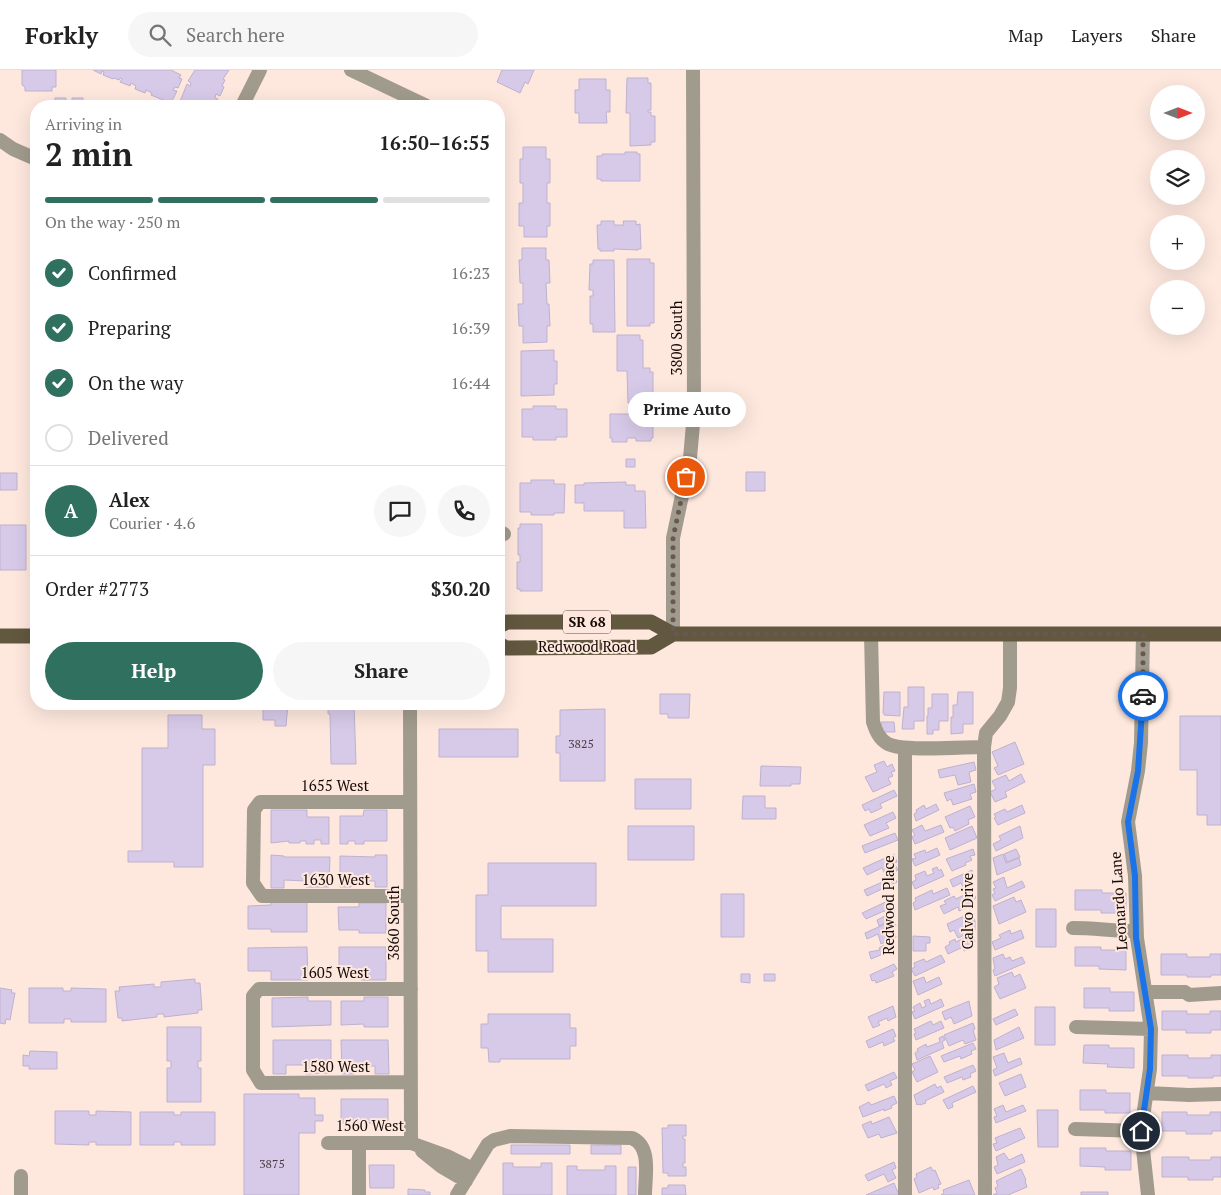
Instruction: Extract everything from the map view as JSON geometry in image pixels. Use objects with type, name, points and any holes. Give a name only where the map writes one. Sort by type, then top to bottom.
[{"type":"main road","name":"Redwood Road","points":[[505,623],[651,622],[673,634],[1221,634]]},
{"type":"main road","name":"Redwood Road","points":[[505,647],[651,647],[673,634]]},
{"type":"main road","points":[[0,636],[30,636]]},
{"type":"street","points":[[245,100],[260,70]]},
{"type":"street","points":[[350,70],[415,100]]},
{"type":"street","name":"3800 South","points":[[673,634],[673,538],[690,458],[694,413],[692,70]]},
{"type":"street","points":[[0,140],[13,149],[30,156]]},
{"type":"street","points":[[871,634],[872,707],[876,730],[881,739],[888,744],[905,748],[984,747]]},
{"type":"street","name":"Calvo Drive","points":[[984,1195],[984,747],[986,733],[1000,716],[1008,702],[1010,688],[1010,634]]},
{"type":"street","name":"Leonardo Lane","points":[[1143,634],[1141,743],[1138,771],[1128,822],[1135,876],[1136,931],[1151,1029],[1150,1069],[1141,1131],[1148,1195]]},
{"type":"street","name":"3860 South","points":[[410,710],[412,1143]]},
{"type":"street","name":"Redwood Place","points":[[905,748],[905,1195]]},
{"type":"street","name":"1655 West","points":[[262,896],[254,883],[254,810],[260,802],[410,802]]},
{"type":"street","name":"1630 West","points":[[262,896],[410,896]]},
{"type":"street","points":[[1073,928],[1098,928],[1104,931],[1136,931]]},
{"type":"street","name":"1605 West","points":[[261,1083],[253,1070],[253,996],[259,989],[411,989]]},
{"type":"street","points":[[1146,992],[1185,992],[1189,995],[1221,993]]},
{"type":"street","points":[[1076,1026],[1151,1029]]},
{"type":"street","name":"1580 West","points":[[261,1083],[412,1082]]},
{"type":"street","points":[[1147,1092],[1189,1095],[1221,1094]]},
{"type":"street","points":[[1075,1129],[1141,1131]]},
{"type":"street","points":[[457,1195],[488,1144],[501,1137],[627,1137],[637,1140],[644,1149],[645,1195]]},
{"type":"street","name":"1560 West","points":[[328,1143],[412,1143]]},
{"type":"street","points":[[359,1143],[359,1195]]},
{"type":"street","points":[[412,1143],[442,1167],[469,1175]]},
{"type":"street","points":[[21,1176],[21,1195]]},
{"type":"building","points":[[22,70],[56,70],[56,87],[52,87],[52,91],[25,91],[25,87],[22,85]]},
{"type":"building","points":[[93,70],[171,70],[181,75],[179,78],[182,79],[178,88],[175,87],[173,90],[177,91],[172,100],[163,100],[151,95],[152,93],[146,90],[145,93],[135,89],[136,86],[131,83],[130,86],[120,82],[122,79],[120,78],[119,80],[113,79],[103,75],[104,72],[102,71],[101,74]]},
{"type":"building","points":[[195,70],[229,70],[223,79],[225,80],[222,86],[224,87],[220,96],[216,94],[215,98],[218,100],[180,100],[187,84],[190,86],[191,83],[188,81]]},
{"type":"building","points":[[502,70],[534,70],[528,84],[525,82],[520,93],[497,82]]},
{"type":"building","points":[[627,78],[648,78],[648,83],[651,83],[651,110],[648,110],[648,112],[651,112],[651,116],[655,116],[655,142],[651,142],[651,145],[630,146],[630,113],[626,113]]},
{"type":"building","points":[[579,79],[606,79],[606,90],[610,90],[610,112],[606,112],[607,123],[579,123],[579,113],[575,113],[575,90],[579,90]]},
{"type":"building","points":[[55,98],[66,98],[66,100],[55,100]]},
{"type":"building","points":[[72,98],[83,98],[83,100],[72,100]]},
{"type":"building","points":[[523,147],[546,147],[546,159],[550,159],[550,183],[547,183],[547,203],[550,203],[550,226],[547,226],[547,237],[524,237],[524,226],[519,226],[519,203],[523,203],[523,183],[520,183],[520,159],[523,159]]},
{"type":"building","points":[[625,152],[637,152],[637,154],[640,154],[640,181],[601,181],[601,179],[597,179],[597,156],[602,156],[602,154],[625,154]]},
{"type":"building","points":[[601,221],[614,221],[614,225],[624,225],[623,221],[636,221],[636,225],[640,224],[641,249],[600,251],[598,249],[597,225],[601,225]]},
{"type":"building","points":[[522,248],[546,248],[546,260],[549,260],[550,283],[546,283],[550,326],[547,326],[547,342],[523,343],[523,326],[519,326],[518,304],[523,304],[523,283],[520,283],[519,260],[522,260]]},
{"type":"building","points":[[627,259],[650,259],[650,263],[654,263],[654,323],[650,323],[650,326],[627,326]]},
{"type":"building","points":[[593,260],[614,260],[615,332],[593,332],[593,324],[590,324],[590,296],[593,296],[593,290],[589,290],[590,264],[593,264]]},
{"type":"building","points":[[617,335],[640,335],[640,340],[643,340],[643,368],[650,368],[650,372],[653,372],[653,399],[650,399],[650,403],[628,403],[627,371],[617,371]]},
{"type":"building","points":[[554,350],[554,361],[557,361],[557,384],[554,384],[554,395],[521,396],[521,351]]},
{"type":"building","points":[[533,406],[556,406],[556,409],[567,409],[567,437],[556,437],[556,440],[533,440],[533,437],[522,437],[522,409],[533,409]]},
{"type":"building","points":[[610,414],[653,414],[653,438],[651,438],[651,441],[636,441],[636,438],[627,438],[627,442],[612,442],[612,438],[610,438]]},
{"type":"building","points":[[626,459],[635,459],[635,467],[626,467]]},
{"type":"building","points":[[746,472],[765,472],[765,491],[746,491]]},
{"type":"building","points":[[0,473],[17,473],[17,490],[0,490]]},
{"type":"building","points":[[531,480],[554,480],[554,484],[565,484],[564,513],[531,515],[531,512],[520,512],[520,483],[531,483]]},
{"type":"building","points":[[626,482],[626,485],[635,485],[635,491],[645,491],[646,528],[624,528],[624,511],[584,511],[584,503],[575,503],[575,485]]},
{"type":"building","points":[[520,524],[542,524],[542,591],[520,591],[520,589],[517,589],[517,562],[520,562],[520,555],[518,555],[518,528],[520,528]]},
{"type":"building","points":[[0,525],[26,525],[26,570],[0,570]]},
{"type":"building","points":[[908,687],[924,687],[924,721],[914,721],[914,729],[902,729],[904,707],[908,707]]},
{"type":"building","points":[[884,692],[900,692],[900,716],[884,715]]},
{"type":"building","points":[[958,692],[973,692],[973,724],[963,724],[963,733],[951,734],[953,705],[957,705]]},
{"type":"building","points":[[660,694],[690,694],[689,718],[668,718],[668,714],[660,714]]},
{"type":"building","points":[[932,694],[948,694],[948,721],[939,721],[939,730],[933,730],[933,734],[927,734],[928,708],[932,708]]},
{"type":"building","points":[[605,709],[605,781],[560,781],[560,753],[556,753],[556,736],[560,736],[560,710]]},
{"type":"building","points":[[263,710],[287,710],[286,726],[275,726],[275,720],[263,720]]},
{"type":"building","points":[[328,710],[354,710],[356,764],[331,764],[330,714],[328,714]]},
{"type":"building","points":[[168,715],[202,715],[202,729],[215,729],[215,765],[203,765],[203,867],[174,867],[174,862],[128,862],[128,851],[142,851],[142,748],[168,748]]},
{"type":"building","points":[[1180,716],[1221,716],[1221,825],[1207,825],[1207,815],[1197,815],[1197,770],[1180,770]]},
{"type":"building","points":[[881,722],[894,722],[895,732],[881,732]]},
{"type":"building","points":[[439,729],[518,729],[518,757],[439,757]]},
{"type":"building","points":[[1015,742],[1024,764],[998,775],[994,768],[998,766],[992,752]]},
{"type":"building","points":[[884,761],[887,767],[892,764],[895,771],[891,772],[893,776],[888,778],[891,784],[873,792],[865,777],[877,772],[874,765]]},
{"type":"building","points":[[974,762],[976,770],[969,772],[971,782],[958,785],[955,775],[940,778],[938,770]]},
{"type":"building","points":[[761,766],[801,767],[800,784],[791,784],[791,786],[760,786]]},
{"type":"building","points":[[1021,774],[1025,782],[1005,792],[1007,797],[995,802],[990,792],[996,789],[992,781],[1006,775],[1009,781]]},
{"type":"building","points":[[635,779],[691,779],[691,809],[635,809]]},
{"type":"building","points":[[974,784],[976,792],[970,794],[972,799],[953,805],[951,799],[947,801],[944,793]]},
{"type":"building","points":[[894,790],[897,796],[880,804],[882,808],[871,813],[869,809],[865,811],[862,805]]},
{"type":"building","points":[[743,796],[765,796],[765,808],[776,808],[776,819],[742,819]]},
{"type":"building","points":[[936,804],[939,810],[916,821],[914,814],[917,812],[916,810],[924,805],[926,809]]},
{"type":"building","points":[[1022,805],[1025,813],[998,825],[994,814],[1005,809],[1007,812]]},
{"type":"building","points":[[970,806],[975,817],[968,820],[969,824],[955,831],[953,827],[950,828],[945,817]]},
{"type":"building","points":[[271,810],[307,810],[307,817],[329,817],[329,844],[321,844],[321,840],[314,840],[314,844],[306,844],[306,841],[300,841],[300,843],[289,843],[289,841],[271,843]]},
{"type":"building","points":[[364,810],[387,810],[387,841],[364,841],[364,844],[355,844],[355,841],[348,841],[348,844],[340,844],[340,816],[363,816]]},
{"type":"building","points":[[893,812],[896,818],[886,823],[889,828],[870,836],[864,825]]},
{"type":"building","points":[[922,825],[925,831],[941,825],[944,832],[915,844],[912,837],[915,835],[912,830]]},
{"type":"building","points":[[628,826],[694,826],[694,860],[628,860]]},
{"type":"building","points":[[972,826],[977,838],[950,850],[945,838]]},
{"type":"building","points":[[1020,826],[1023,838],[996,851],[993,844],[1001,840],[999,836]]},
{"type":"building","points":[[895,833],[898,840],[865,853],[862,846]]},
{"type":"building","points":[[937,848],[940,855],[915,866],[912,859],[916,858],[914,854],[925,850],[926,853]]},
{"type":"building","points":[[973,849],[975,855],[970,856],[972,860],[952,871],[946,859]]},
{"type":"building","points":[[1016,849],[1020,857],[1007,862],[1004,854]]},
{"type":"building","points":[[894,854],[897,862],[894,863],[898,870],[886,876],[882,868],[867,875],[863,868]]},
{"type":"building","points":[[1003,854],[1006,863],[1019,858],[1021,865],[997,875],[993,858]]},
{"type":"building","points":[[271,855],[284,857],[330,857],[329,887],[306,887],[306,881],[284,880],[284,888],[271,888]]},
{"type":"building","points":[[375,855],[387,855],[387,887],[375,887],[375,881],[352,881],[351,887],[340,887],[340,856],[375,857]]},
{"type":"building","points":[[488,863],[596,863],[596,906],[501,906],[501,939],[553,939],[553,972],[488,972],[488,951],[476,951],[476,895],[488,895]]},
{"type":"building","points":[[937,867],[939,871],[941,869],[944,876],[915,889],[912,882],[916,880],[915,875],[925,871],[927,876],[934,873],[932,869]]},
{"type":"building","points":[[972,870],[975,877],[969,879],[971,883],[963,887],[961,883],[953,887],[950,880]]},
{"type":"building","points":[[894,877],[897,882],[867,896],[864,890]]},
{"type":"building","points":[[1004,877],[1007,888],[1022,881],[1025,887],[995,901],[992,895],[995,893],[993,889],[996,888],[993,882]]},
{"type":"building","points":[[947,888],[950,895],[915,910],[913,903],[916,901],[915,898],[932,890],[933,894]]},
{"type":"building","points":[[1075,890],[1102,890],[1102,893],[1126,893],[1126,913],[1101,913],[1101,910],[1075,910]]},
{"type":"building","points":[[972,891],[976,898],[969,902],[970,906],[959,911],[958,907],[944,914],[940,906],[946,904],[944,901],[954,896],[956,899]]},
{"type":"building","points":[[721,894],[744,894],[744,937],[721,937]]},
{"type":"building","points":[[1014,897],[1016,902],[1021,900],[1026,912],[999,924],[993,906]]},
{"type":"building","points":[[892,899],[895,910],[887,914],[884,911],[866,919],[862,913]]},
{"type":"building","points":[[271,902],[307,902],[307,932],[271,932],[271,929],[248,929],[248,906],[271,905]]},
{"type":"building","points":[[359,903],[386,903],[386,933],[359,933],[359,930],[339,930],[338,907],[359,907]]},
{"type":"building","points":[[1036,909],[1056,909],[1056,947],[1036,947]]},
{"type":"building","points":[[971,913],[975,921],[975,930],[958,938],[954,930],[950,932],[947,924]]},
{"type":"building","points":[[887,915],[889,921],[879,926],[877,920]]},
{"type":"building","points":[[894,920],[896,926],[893,928],[896,937],[881,944],[878,934],[867,939],[865,933]]},
{"type":"building","points":[[1010,930],[1011,934],[1021,930],[1024,938],[995,950],[992,942],[1001,938],[999,935]]},
{"type":"building","points":[[972,934],[975,942],[971,943],[973,947],[964,951],[963,947],[948,954],[945,947],[950,944],[949,942],[955,939],[956,942]]},
{"type":"building","points":[[913,936],[930,937],[930,943],[926,943],[926,951],[913,951]]},
{"type":"building","points":[[884,945],[888,952],[871,959],[869,952],[880,950],[879,948]]},
{"type":"building","points":[[307,947],[308,980],[271,980],[271,971],[248,971],[248,948]]},
{"type":"building","points":[[339,947],[386,947],[386,980],[361,980],[361,971],[339,971]]},
{"type":"building","points":[[1075,947],[1101,947],[1101,950],[1126,950],[1126,970],[1099,969],[1099,966],[1075,966]]},
{"type":"building","points":[[1003,954],[1005,959],[1010,957],[1012,961],[1022,957],[1025,963],[995,976],[993,958]]},
{"type":"building","points":[[1161,954],[1187,954],[1187,957],[1210,957],[1210,954],[1221,954],[1221,975],[1187,977],[1187,975],[1161,975]]},
{"type":"building","points":[[941,955],[945,962],[915,976],[911,969],[915,967],[914,963],[924,959],[926,962]]},
{"type":"building","points":[[894,964],[897,969],[892,972],[894,976],[876,983],[875,980],[872,981],[870,975]]},
{"type":"building","points":[[1012,972],[1014,977],[1020,974],[1026,988],[1000,999],[994,987],[999,984],[997,978]]},
{"type":"building","points":[[741,974],[750,974],[750,983],[741,982]]},
{"type":"building","points":[[764,974],[775,974],[775,981],[764,981]]},
{"type":"building","points":[[924,977],[926,983],[939,977],[942,984],[918,995],[913,981]]},
{"type":"building","points":[[195,979],[195,983],[200,983],[202,1010],[198,1010],[198,1013],[164,1017],[164,1014],[157,1014],[157,1017],[122,1021],[122,1018],[118,1018],[115,991],[120,991],[119,987],[154,984],[154,987],[161,987],[161,982]]},
{"type":"building","points":[[0,988],[12,990],[11,993],[15,993],[10,1020],[6,1019],[5,1024],[0,1023]]},
{"type":"building","points":[[29,988],[63,988],[63,991],[71,991],[71,988],[106,989],[106,1022],[71,1022],[71,1019],[64,1019],[64,1023],[29,1023]]},
{"type":"building","points":[[1084,988],[1110,988],[1110,992],[1134,992],[1134,1011],[1084,1008]]},
{"type":"building","points":[[308,997],[308,1001],[331,1001],[331,1025],[272,1027],[272,998]]},
{"type":"building","points":[[364,997],[388,997],[388,1027],[364,1027],[364,1024],[341,1025],[341,1001],[364,1001]]},
{"type":"building","points":[[929,999],[931,1004],[941,999],[944,1006],[915,1019],[912,1012],[915,1011],[913,1007],[920,1003],[922,1008],[926,1006],[924,1001]]},
{"type":"building","points":[[969,1001],[972,1016],[954,1024],[951,1017],[945,1020],[942,1012]]},
{"type":"building","points":[[893,1006],[896,1017],[888,1021],[887,1018],[878,1022],[880,1025],[873,1028],[868,1017]]},
{"type":"building","points":[[1035,1007],[1055,1007],[1055,1045],[1035,1045]]},
{"type":"building","points":[[1015,1009],[1018,1015],[996,1025],[993,1019]]},
{"type":"building","points":[[1162,1011],[1187,1011],[1187,1014],[1210,1014],[1210,1011],[1221,1011],[1221,1030],[1211,1030],[1211,1033],[1186,1033],[1186,1030],[1162,1030]]},
{"type":"building","points":[[488,1014],[570,1014],[570,1028],[576,1028],[576,1046],[570,1046],[570,1059],[500,1059],[500,1062],[489,1062],[488,1048],[481,1048],[481,1024],[488,1024]]},
{"type":"building","points":[[931,1021],[933,1025],[941,1021],[944,1028],[916,1040],[914,1029]]},
{"type":"building","points":[[973,1023],[976,1040],[965,1044],[963,1040],[949,1046],[944,1035]]},
{"type":"building","points":[[167,1027],[201,1027],[201,1061],[198,1061],[198,1068],[201,1068],[201,1102],[167,1102],[167,1068],[171,1068],[171,1061],[167,1061]]},
{"type":"building","points":[[1019,1027],[1024,1038],[996,1050],[994,1040]]},
{"type":"building","points":[[893,1029],[896,1036],[893,1038],[895,1041],[884,1046],[883,1042],[869,1048],[866,1041]]},
{"type":"building","points":[[943,1036],[945,1040],[942,1042],[944,1048],[917,1060],[915,1053],[918,1051],[917,1049],[926,1044],[927,1047],[940,1042],[939,1038]]},
{"type":"building","points":[[273,1040],[331,1040],[331,1073],[306,1074],[306,1065],[286,1065],[286,1074],[273,1074]]},
{"type":"building","points":[[341,1040],[388,1040],[389,1074],[375,1074],[375,1066],[354,1066],[354,1074],[342,1074]]},
{"type":"building","points":[[973,1043],[976,1049],[971,1051],[972,1054],[961,1059],[960,1056],[944,1062],[941,1056]]},
{"type":"building","points":[[1084,1045],[1134,1048],[1134,1068],[1107,1067],[1108,1064],[1083,1063]]},
{"type":"building","points":[[30,1051],[57,1052],[57,1069],[29,1069],[29,1066],[23,1066],[23,1055],[29,1056]]},
{"type":"building","points":[[1004,1053],[1008,1063],[1020,1058],[1022,1064],[995,1076],[993,1070],[997,1068],[993,1057]]},
{"type":"building","points":[[1162,1055],[1188,1055],[1188,1058],[1211,1058],[1211,1055],[1221,1055],[1221,1076],[1213,1076],[1213,1078],[1188,1078],[1188,1076],[1162,1076]]},
{"type":"building","points":[[930,1056],[938,1072],[917,1082],[912,1072],[915,1070],[912,1064]]},
{"type":"building","points":[[973,1065],[976,1071],[970,1074],[971,1077],[963,1080],[962,1077],[947,1083],[944,1077]]},
{"type":"building","points":[[894,1072],[897,1078],[890,1081],[892,1085],[886,1088],[884,1084],[868,1091],[865,1085]]},
{"type":"building","points":[[1021,1074],[1026,1087],[1005,1096],[999,1083]]},
{"type":"building","points":[[935,1084],[937,1088],[941,1086],[944,1092],[925,1101],[926,1103],[917,1105],[914,1095]]},
{"type":"building","points":[[973,1086],[976,1092],[952,1103],[953,1107],[948,1109],[943,1100]]},
{"type":"building","points":[[1080,1090],[1106,1090],[1106,1093],[1130,1093],[1130,1113],[1080,1110]]},
{"type":"building","points":[[244,1094],[299,1094],[299,1098],[315,1098],[315,1115],[323,1115],[323,1121],[315,1121],[315,1133],[299,1133],[299,1195],[244,1195]]},
{"type":"building","points":[[894,1096],[897,1103],[891,1106],[892,1108],[863,1117],[859,1107],[869,1102],[871,1105]]},
{"type":"building","points":[[341,1099],[388,1099],[388,1123],[341,1123]]},
{"type":"building","points":[[1003,1105],[1006,1112],[1023,1105],[1026,1111],[996,1123],[994,1117],[997,1116],[994,1109]]},
{"type":"building","points":[[1037,1110],[1058,1110],[1058,1147],[1038,1147]]},
{"type":"building","points":[[55,1111],[89,1111],[89,1115],[96,1115],[96,1111],[131,1112],[131,1145],[96,1145],[96,1142],[89,1142],[89,1145],[55,1144]]},
{"type":"building","points":[[140,1112],[174,1112],[174,1115],[181,1115],[181,1112],[215,1112],[215,1145],[181,1145],[181,1142],[174,1142],[174,1145],[140,1145]]},
{"type":"building","points":[[1162,1112],[1187,1112],[1187,1115],[1210,1115],[1210,1112],[1221,1112],[1221,1131],[1212,1131],[1212,1134],[1186,1134],[1186,1131],[1162,1131]]},
{"type":"building","points":[[889,1117],[897,1133],[881,1138],[879,1134],[868,1138],[862,1125],[871,1121],[872,1124]]},
{"type":"building","points":[[668,1125],[686,1125],[686,1136],[683,1136],[683,1139],[685,1139],[685,1163],[683,1163],[683,1167],[686,1167],[686,1176],[668,1176],[668,1173],[663,1173],[662,1128],[668,1128]]},
{"type":"building","points":[[1020,1128],[1025,1138],[996,1151],[993,1144],[997,1143],[995,1138]]},
{"type":"building","points":[[511,1145],[570,1145],[570,1154],[511,1154]]},
{"type":"building","points":[[591,1145],[621,1145],[621,1154],[591,1154]]},
{"type":"building","points":[[1080,1148],[1106,1148],[1106,1151],[1131,1151],[1131,1170],[1105,1170],[1105,1167],[1080,1166]]},
{"type":"building","points":[[1004,1153],[1009,1160],[1022,1154],[1025,1162],[997,1174],[994,1167],[998,1165],[996,1157]]},
{"type":"building","points":[[1162,1157],[1189,1157],[1189,1160],[1211,1160],[1211,1157],[1221,1157],[1221,1177],[1213,1177],[1213,1180],[1188,1180],[1188,1177],[1162,1177]]},
{"type":"building","points":[[894,1162],[896,1168],[892,1170],[896,1178],[888,1182],[884,1174],[868,1181],[865,1175]]},
{"type":"building","points":[[503,1163],[513,1163],[513,1167],[541,1167],[541,1163],[552,1163],[552,1195],[503,1195]]},
{"type":"building","points":[[369,1165],[394,1165],[394,1188],[370,1188]]},
{"type":"building","points":[[567,1166],[577,1166],[577,1170],[605,1170],[605,1166],[616,1166],[616,1195],[567,1195]]},
{"type":"building","points":[[628,1167],[636,1167],[636,1195],[628,1195]]},
{"type":"building","points":[[931,1167],[933,1171],[935,1170],[941,1184],[938,1185],[939,1188],[934,1190],[933,1187],[919,1193],[914,1179],[917,1177],[916,1174]]},
{"type":"building","points":[[1021,1169],[1027,1187],[1008,1195],[993,1195],[997,1193],[995,1188],[998,1186],[996,1181]]},
{"type":"building","points":[[969,1180],[975,1195],[941,1195],[944,1193],[943,1190]]},
{"type":"building","points":[[894,1183],[899,1195],[866,1195]]},
{"type":"building","points":[[668,1185],[685,1185],[686,1195],[662,1195],[662,1188],[668,1188]]},
{"type":"building","points":[[408,1189],[425,1190],[425,1192],[430,1192],[430,1195],[408,1195]]},
{"type":"building","points":[[1081,1192],[1108,1192],[1108,1195],[1081,1195]]},
{"type":"way so far","points":[[686,477],[673,538],[673,634],[1143,634],[1143,696]]},
{"type":"place","name":"Prime Auto","points":[[686,477]]},
{"type":"route","points":[[1141,1131],[1152,1051],[1150,1017],[1136,938],[1135,876],[1128,822],[1138,771],[1143,696]]}]
